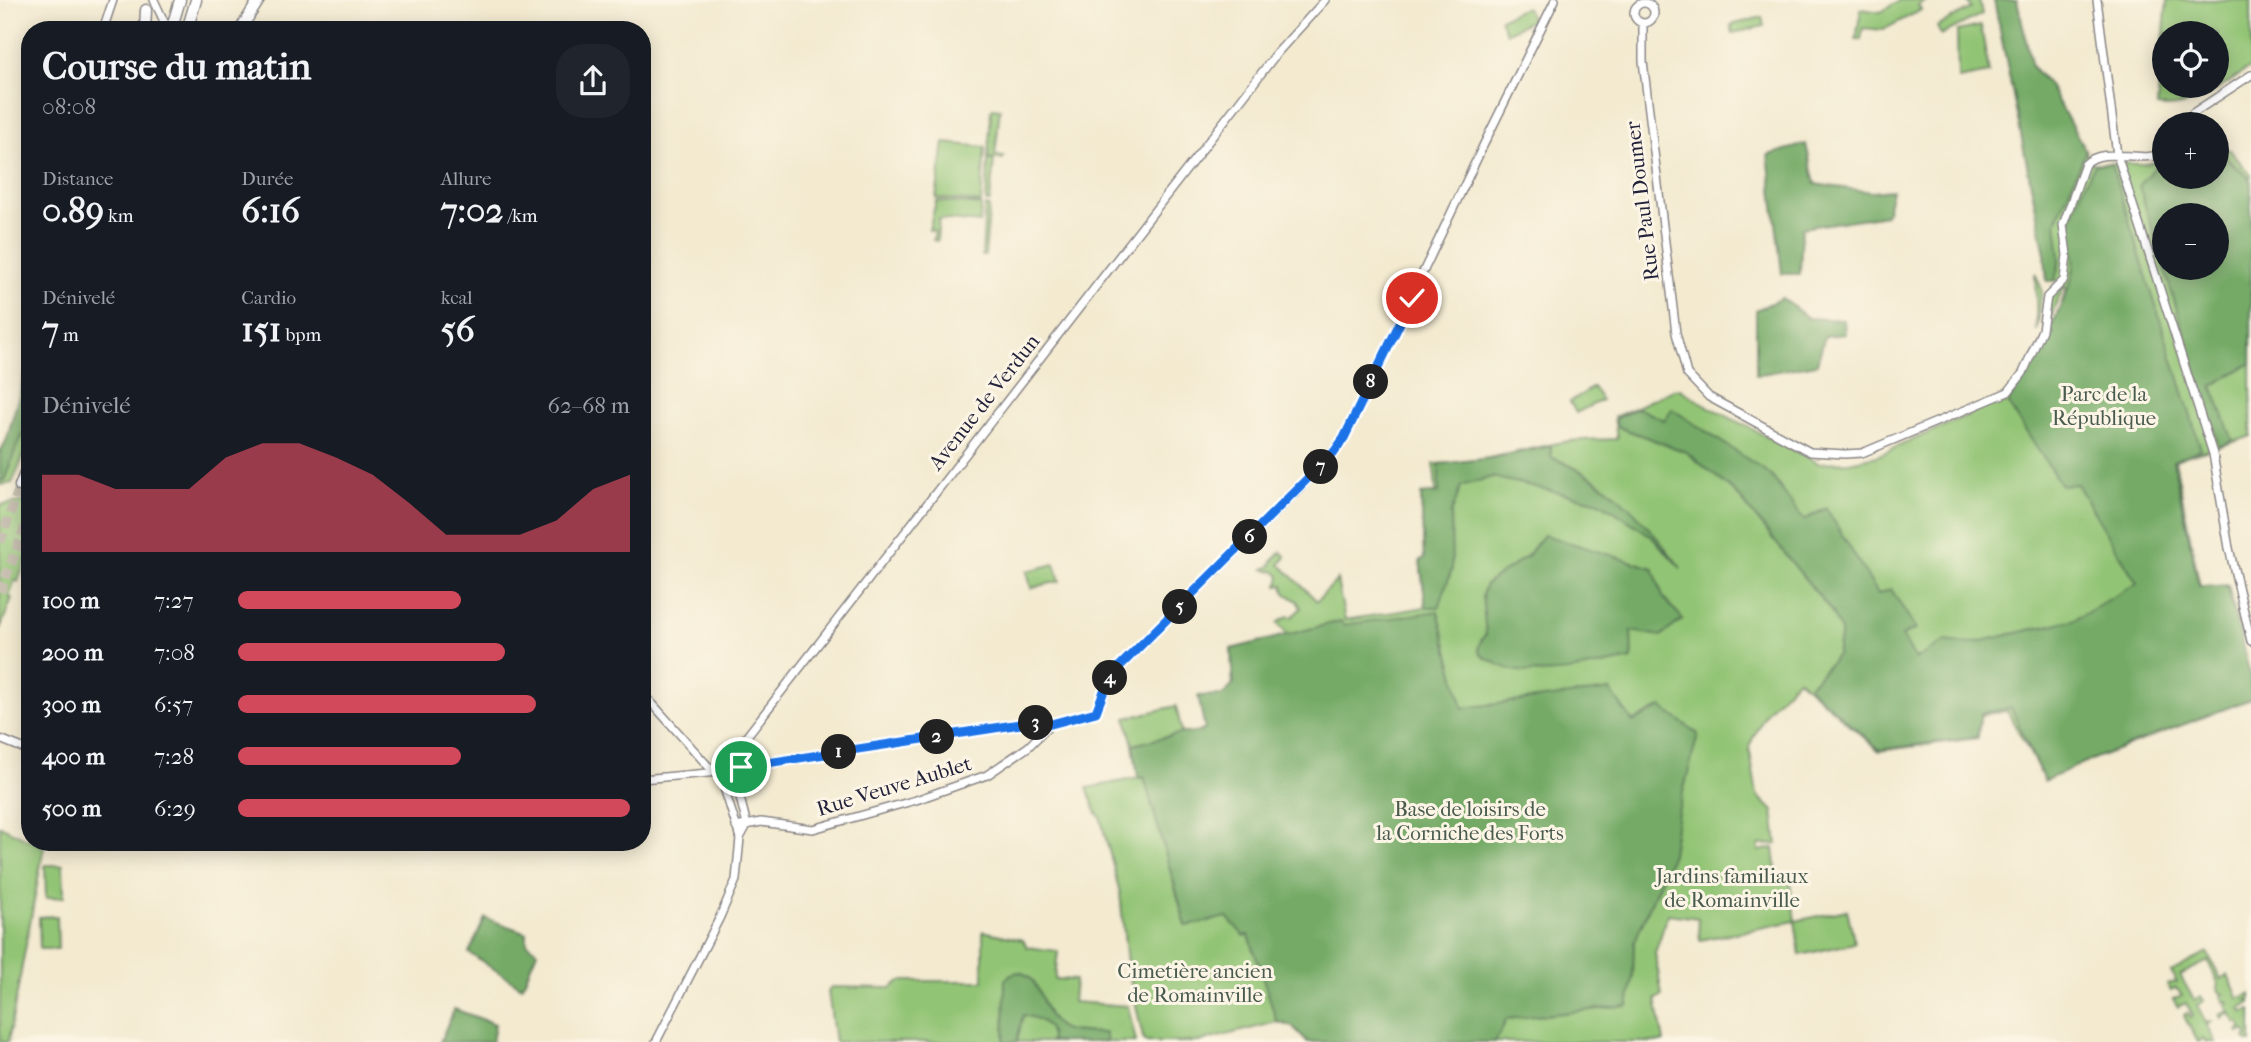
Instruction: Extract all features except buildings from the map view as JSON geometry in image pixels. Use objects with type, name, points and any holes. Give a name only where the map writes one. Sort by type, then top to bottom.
[{"type":"highway","points":[[173,21],[180,0]]},
{"type":"highway","points":[[190,21],[196,0]]},
{"type":"highway","points":[[246,21],[259,0]]},
{"type":"street","points":[[106,21],[113,0]]},
{"type":"street","points":[[153,0],[159,21]]},
{"type":"street","name":"Avenue de Verdun","points":[[719,772],[1277,53],[1325,0]]},
{"type":"street","points":[[651,778],[719,772],[737,767],[1027,723],[1051,724],[1091,715],[1098,709],[1103,692],[1115,671],[1319,468],[1344,438],[1555,0]]},
{"type":"street","points":[[2097,0],[2117,155],[2213,454],[2229,548],[2251,641]]},
{"type":"street","points":[[1650,2],[1654,16],[1650,22],[1643,23],[1635,19],[1634,9],[1641,3],[1650,2]]},
{"type":"street","name":"Rue Paul Doumer","points":[[1643,23],[1643,61],[1672,308],[1678,345],[1687,374],[1709,397],[1810,452],[1862,453],[2008,392],[2023,373],[2042,330],[2045,302],[2064,280],[2067,254],[2063,225],[2081,172],[2089,160],[2099,156],[2117,155]]},
{"type":"street","points":[[2195,112],[2251,75]]},
{"type":"street","points":[[2117,155],[2142,158],[2152,156]]},
{"type":"street","points":[[651,702],[708,766],[732,776],[737,785],[747,825],[740,838],[733,891],[656,1042]]},
{"type":"street","name":"Rue Veuve Aublet","points":[[736,827],[771,823],[813,830],[916,800],[978,779],[993,771],[1028,747],[1051,724]]},
{"type":"street","points":[[0,739],[21,747]]},
{"type":"street","points":[[719,772],[740,838]]},
{"type":"green space","points":[[1900,0],[1927,0],[1918,5],[1921,10],[1883,30],[1863,28],[1861,40],[1856,39],[1861,9],[1881,12]]},
{"type":"green space","points":[[1979,0],[1982,14],[1941,35],[1937,27],[1971,8],[1968,2]]},
{"type":"green space","name":"Base de loisirs de la Corniche des Forts","points":[[1994,0],[2017,0],[2031,65],[2048,84],[2092,163],[2152,163],[2152,189],[2229,189],[2229,181],[2251,183],[2229,274],[2229,203],[2152,203],[2152,280],[2227,280],[2201,389],[2232,441],[2212,386],[2251,363],[2251,436],[2175,460],[2200,587],[2228,585],[2242,642],[2166,729],[2044,779],[2007,711],[1980,715],[1978,738],[1879,751],[1798,679],[1767,711],[1749,746],[1757,795],[1773,811],[1777,844],[1759,845],[1759,851],[1774,848],[1778,883],[1790,882],[1795,921],[1700,940],[1698,918],[1668,914],[1655,953],[1662,996],[1656,999],[1664,1042],[1308,1042],[1293,1027],[1277,1022],[1198,1042],[1144,1042],[1127,964],[1120,893],[1100,816],[1087,788],[1144,777],[1186,926],[1222,917],[1233,694],[1231,649],[1288,635],[1277,623],[1288,616],[1292,617],[1301,608],[1297,601],[1285,593],[1283,585],[1278,586],[1280,576],[1274,571],[1264,569],[1272,565],[1281,552],[1286,557],[1280,564],[1317,601],[1337,580],[1345,620],[1426,607],[1420,560],[1424,559],[1421,494],[1436,493],[1434,464],[1483,459],[1570,441],[1617,439],[1614,417],[1675,389],[1680,389],[1707,406],[1818,463],[1849,462],[1877,456],[2017,393],[2050,332],[2067,289],[2064,287],[2046,326],[2050,298],[2064,286],[2059,281],[2047,281],[2045,254]]},
{"type":"green space","points":[[1994,0],[2017,0],[2032,67],[2048,84],[2086,151],[2056,222],[2060,258],[2055,281],[2047,281],[2045,254]]},
{"type":"green space","points":[[2167,0],[2251,0],[2251,67],[2229,82],[2229,21],[2165,21]]},
{"type":"green space","points":[[1526,7],[1532,20],[1506,33],[1500,19]]},
{"type":"green space","points":[[1762,17],[1764,26],[1733,33],[1731,25]]},
{"type":"green space","points":[[1981,26],[1989,73],[1958,79],[1957,31]]},
{"type":"green space","points":[[2158,98],[2202,98],[2183,105],[2157,106]]},
{"type":"green space","points":[[993,108],[1000,109],[995,155],[1004,156],[1003,159],[988,158]]},
{"type":"green space","points":[[944,143],[985,147],[981,203],[936,198]]},
{"type":"green space","points":[[1806,144],[1815,184],[1872,192],[1892,190],[1886,215],[1802,228],[1800,274],[1782,274],[1768,155]]},
{"type":"green space","points":[[2229,150],[2251,175],[2251,180],[2229,160]]},
{"type":"green space","points":[[988,160],[994,160],[990,202],[986,202]]},
{"type":"green space","points":[[2229,160],[2251,180],[2251,363],[2212,386],[2233,441],[2219,446],[2168,280],[2229,280],[2229,203],[2152,203],[2152,228],[2139,186],[2152,171],[2152,189],[2229,189]]},
{"type":"green space","name":"Parc de la République","points":[[2096,164],[2111,164],[2201,449],[2173,461],[2199,586],[2227,586],[2251,678],[2251,699],[2090,760],[2044,781],[2011,708],[1981,713],[1977,737],[1880,750],[1808,687],[1837,655],[1841,631],[1831,611],[1736,493],[1686,452],[1621,428],[1616,425],[1616,418],[1638,408],[1664,420],[1672,409],[1770,474],[1804,520],[1826,508],[1878,594],[1891,589],[1916,629],[1902,636],[1915,659],[1946,641],[1969,644],[2076,619],[2137,583],[2077,484],[2061,485],[2008,404],[2066,295],[2074,266],[2071,223],[2080,195]]},
{"type":"green space","points":[[936,201],[981,205],[980,223],[939,219],[937,241],[933,240],[935,231],[929,230]]},
{"type":"green space","points":[[985,206],[989,207],[989,211],[985,256],[982,256]]},
{"type":"green space","points":[[2035,273],[2042,290],[2037,332]]},
{"type":"green space","points":[[1782,298],[1808,318],[1844,320],[1845,334],[1825,336],[1817,364],[1756,375],[1756,310]]},
{"type":"green space","points":[[1593,387],[1602,400],[1576,413],[1570,402]]},
{"type":"green space","points":[[21,388],[21,439],[4,481],[0,479],[0,452],[6,441]]},
{"type":"green space","points":[[21,439],[21,462],[12,483],[0,485],[0,479],[4,480]]},
{"type":"green space","points":[[1551,446],[1551,457],[1592,477],[1624,502],[1681,568],[1650,535],[1600,502],[1492,477],[1461,486],[1451,514],[1452,569],[1439,607],[1426,607],[1420,560],[1424,559],[1421,494],[1439,493],[1439,464],[1491,458]]},
{"type":"green space","points":[[21,502],[21,574],[18,582],[15,580],[9,597],[12,598],[0,629],[0,505]]},
{"type":"green space","points":[[1544,535],[1653,568],[1663,597],[1683,619],[1661,636],[1631,631],[1632,659],[1547,673],[1518,671],[1484,657],[1479,648],[1486,634],[1482,595],[1486,584],[1527,556]]},
{"type":"green space","points":[[1055,564],[1060,581],[1031,588],[1027,571]]},
{"type":"green space","points":[[1438,611],[1463,708],[1610,690],[1633,722],[1661,707],[1698,734],[1678,812],[1672,854],[1634,943],[1633,978],[1628,1006],[1507,1019],[1495,1042],[1308,1042],[1293,1027],[1277,1022],[1249,935],[1244,936],[1227,917],[1186,926],[1144,777],[1138,778],[1133,745],[1205,729],[1198,696],[1223,695],[1234,684],[1231,649],[1341,621],[1344,625]]},
{"type":"green space","points":[[1176,706],[1182,733],[1133,745],[1126,718]]},
{"type":"green space","points":[[0,826],[21,836],[21,851],[43,851],[8,1042],[0,1042]]},
{"type":"green space","points":[[45,865],[63,865],[64,897],[46,898]]},
{"type":"green space","points":[[1847,910],[1855,943],[1800,955],[1795,921]]},
{"type":"green space","points":[[57,916],[58,949],[40,949],[39,917]]},
{"type":"green space","points":[[485,918],[527,933],[527,943],[537,951],[522,987],[469,953]]},
{"type":"green space","points":[[983,931],[1023,940],[1027,947],[1058,951],[1055,979],[1075,980],[1073,1002],[1128,1006],[1136,1042],[835,1042],[828,991],[831,987],[891,988],[900,981],[983,981]]},
{"type":"green space","points":[[2207,952],[2221,979],[2228,975],[2239,999],[2251,993],[2251,998],[2247,1000],[2251,1003],[2241,1009],[2243,1012],[2251,1010],[2251,1042],[2245,1038],[2248,1036],[2245,1030],[2239,1033],[2242,1028],[2230,1013],[2222,1018],[2220,1015],[2229,1011],[2226,1005],[2229,1003],[2224,1002],[2221,996],[2224,994],[2220,993],[2217,987],[2219,985],[2208,961],[2180,975],[2194,1000],[2201,996],[2204,1001],[2197,1005],[2206,1023],[2213,1021],[2207,1025],[2216,1042],[2207,1042],[2204,1038],[2198,1042],[2184,1015],[2188,1013],[2191,1018],[2193,1016],[2186,1003],[2178,1007],[2173,999],[2182,995],[2176,988],[2171,991],[2167,984],[2177,982],[2171,972]]},
{"type":"green space","points":[[1019,972],[1034,982],[1046,1010],[1057,1025],[1071,1031],[1105,1033],[1107,1042],[1051,1042],[1047,1026],[1035,1018],[1023,1015],[1017,1042],[1004,1042],[1005,980],[1011,974]]},
{"type":"green space","points":[[454,1009],[495,1024],[492,1042],[440,1042]]},
{"type":"tunnel","points":[[0,542],[20,486]]},
{"type":"tunnel","points":[[0,592],[21,538]]},
{"type":"route","points":[[741,767],[1027,723],[1051,724],[1096,712],[1107,683],[1115,671],[1334,452],[1344,438],[1412,298]]},
{"type":"park label","name":"Jardins familiaux de Romainville","points":[[1732,888]]},
{"type":"park label","name":"Cimetière ancien de Romainville","points":[[1195,983]]}]
